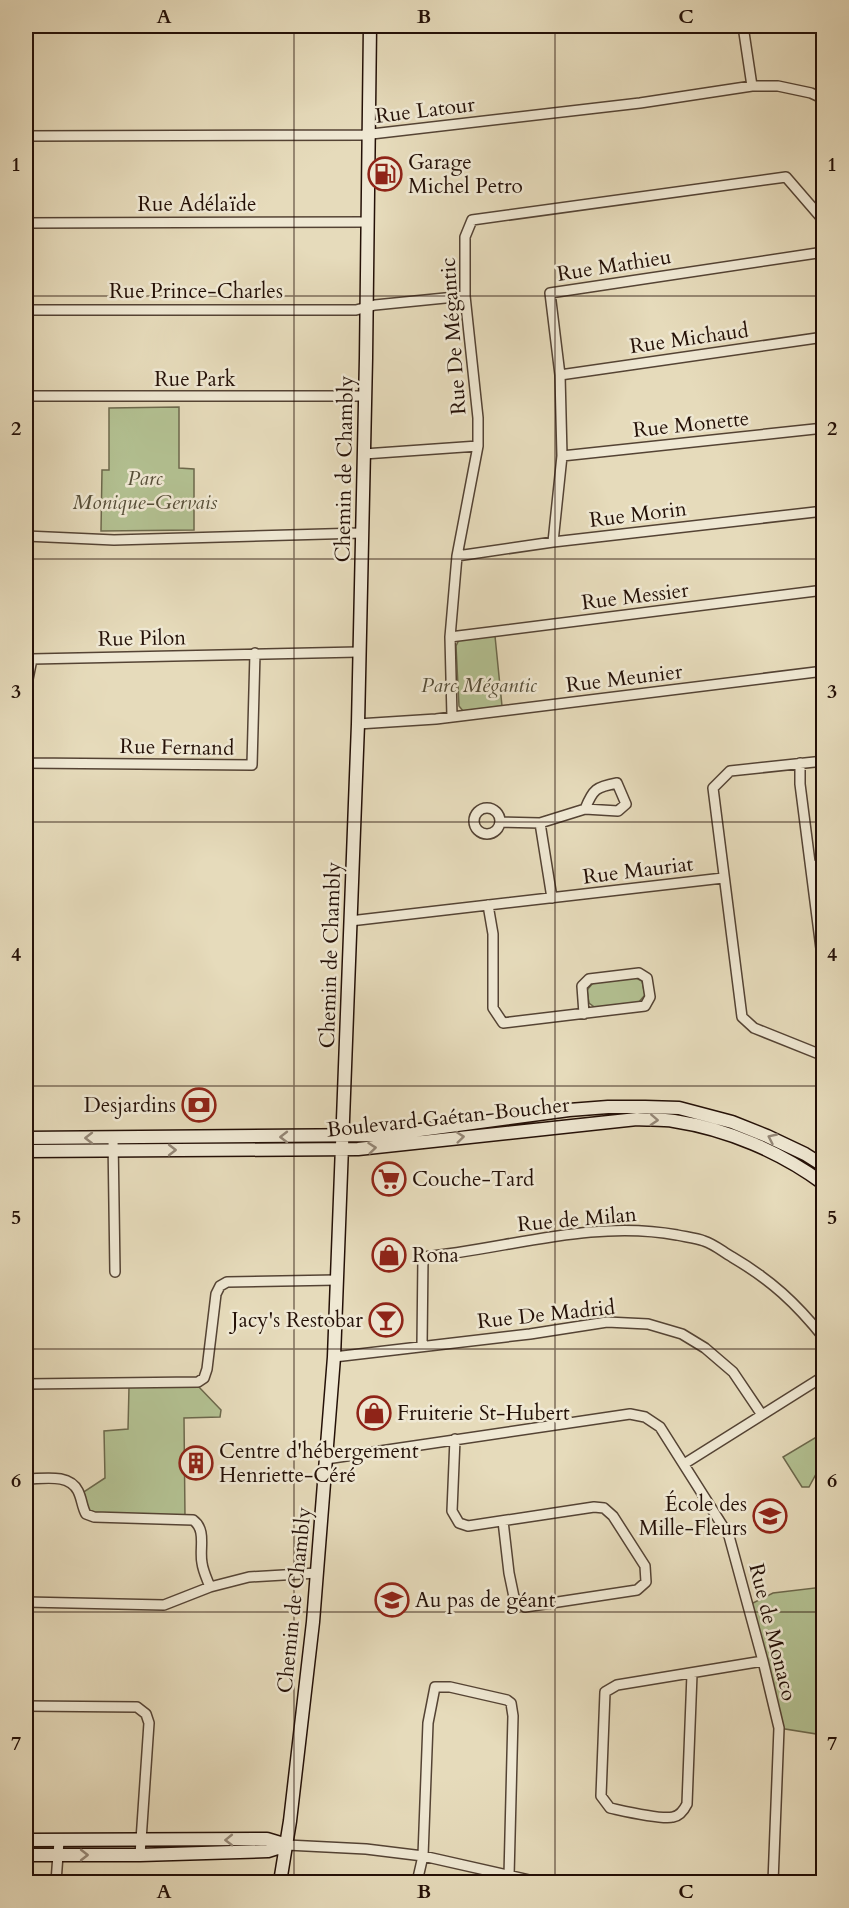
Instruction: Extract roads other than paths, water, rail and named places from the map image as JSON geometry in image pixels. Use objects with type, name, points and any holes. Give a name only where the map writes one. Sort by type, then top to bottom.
[{"type":"street","name":"Chemin de Chambly","points":[[280,1882],[287,1845],[317,1573],[334,1357],[358,724],[370,135],[370,26]]},
{"type":"street","points":[[743,26],[752,86]]},
{"type":"street","name":"Rue Latour","points":[[26,136],[370,135],[640,103],[752,86],[778,86],[812,93],[824,99]]},
{"type":"street","name":"Rue De Mégantic","points":[[452,717],[450,637],[457,556],[478,446],[478,418],[465,296],[465,237],[472,220],[786,177],[824,221]]},
{"type":"street","name":"Rue Adélaïde","points":[[26,223],[368,222]]},
{"type":"street","name":"Rue Mathieu","points":[[553,542],[562,456],[560,375],[550,293],[824,252]]},
{"type":"street","name":"Rue Prince-Charles","points":[[26,310],[356,310],[375,305],[465,296]]},
{"type":"street","name":"Rue Michaud","points":[[560,375],[824,337]]},
{"type":"street","name":"Rue Park","points":[[26,396],[364,396]]},
{"type":"street","name":"Rue Monette","points":[[562,456],[824,428]]},
{"type":"street","points":[[363,454],[478,446]]},
{"type":"street","name":"Rue Morin","points":[[457,556],[553,542],[824,511]]},
{"type":"street","points":[[26,536],[114,540],[362,533]]},
{"type":"street","name":"Rue Messier","points":[[450,637],[824,590]]},
{"type":"street","name":"Rue Pilon","points":[[27,763],[28,680],[32,659],[358,652]]},
{"type":"street","name":"Rue Fernand","points":[[27,763],[252,765],[255,653]]},
{"type":"street","name":"Rue Meunier","points":[[358,724],[452,717],[824,671]]},
{"type":"street","name":"Rue Mauriat","points":[[350,921],[723,878],[713,788],[730,771],[824,761]]},
{"type":"street","points":[[800,763],[800,784],[824,972]]},
{"type":"street","points":[[500,822],[540,823],[585,809]]},
{"type":"street","points":[[540,823],[552,898]]},
{"type":"street","points":[[811,866],[824,864]]},
{"type":"street","points":[[723,878],[742,1017],[754,1028],[824,1056]]},
{"type":"street","points":[[488,905],[493,934],[493,1008],[503,1023],[584,1014],[645,1006],[650,997],[647,978],[639,973],[589,979],[582,986],[584,1014]]},
{"type":"street","name":"Boulevard Gaétan-Boucher","points":[[26,1151],[114,1144],[400,1133],[569,1110],[608,1107],[679,1108],[732,1122],[767,1136],[824,1166]]},
{"type":"street","name":"Boulevard Gaétan-Boucher","points":[[29,1139],[114,1144],[342,1149],[388,1146],[598,1122],[637,1119],[674,1121],[726,1133],[763,1148],[824,1184]]},
{"type":"street","points":[[114,1144],[115,1272]]},
{"type":"street","name":"Rue de Milan","points":[[422,1347],[423,1257],[455,1254],[513,1242],[595,1232],[650,1230],[705,1241],[762,1275],[801,1310],[824,1338]]},
{"type":"street","points":[[26,1384],[198,1382],[204,1378],[207,1369],[216,1294],[220,1286],[227,1282],[337,1280]]},
{"type":"street","name":"Rue De Madrid","points":[[334,1357],[607,1322],[648,1324],[682,1334],[705,1348],[733,1372],[762,1415]]},
{"type":"street","points":[[684,1464],[824,1376]]},
{"type":"street","name":"Rue de Monaco","points":[[326,1459],[630,1414],[645,1417],[660,1427],[729,1536],[763,1662],[779,1728],[773,1882]]},
{"type":"street","points":[[454,1439],[452,1511],[459,1523],[468,1526],[594,1507],[604,1508],[613,1516],[645,1566],[646,1582],[637,1590],[525,1606],[514,1597],[508,1573],[503,1521]]},
{"type":"street","points":[[26,1479],[63,1479],[70,1482],[76,1487],[86,1514],[94,1517],[194,1520],[201,1530],[202,1563],[210,1587]]},
{"type":"street","points":[[26,1602],[164,1605],[210,1587],[249,1577],[317,1573]]},
{"type":"street","points":[[692,1674],[687,1804],[681,1813],[674,1817],[636,1814],[610,1808],[602,1796],[605,1692],[617,1685],[763,1662]]},
{"type":"street","points":[[417,1882],[423,1856],[429,1723],[435,1688],[450,1687],[507,1700],[511,1703],[513,1716],[509,1876]]},
{"type":"street","points":[[26,1706],[137,1707],[146,1714],[149,1723],[140,1855]]},
{"type":"street","points":[[26,1840],[267,1839],[287,1845],[366,1849],[423,1856],[538,1882]]},
{"type":"street","points":[[56,1882],[59,1841]]},
{"type":"street","points":[[26,1855],[140,1855],[268,1851],[287,1845]]},
{"type":"place","name":"Garage Michel Petro","points":[[385,174]]},
{"type":"place","name":"Desjardins","points":[[199,1105]]},
{"type":"place","name":"Couche-Tard","points":[[389,1179]]},
{"type":"place","name":"Rona","points":[[389,1255]]},
{"type":"place","name":"Jacy's Restobar","points":[[386,1320]]},
{"type":"place","name":"Fruiterie St-Hubert","points":[[374,1413]]},
{"type":"place","name":"Centre d'hébergement Henriette-Céré","points":[[196,1463]]},
{"type":"place","name":"École des Mille-Fleurs","points":[[770,1516]]},
{"type":"place","name":"Au pas de géant","points":[[392,1600]]},
{"type":"park label","name":"Parc Monique-Gervais","points":[[145,490]]},
{"type":"park label","name":"Parc Mégantic","points":[[479,685]]}]
